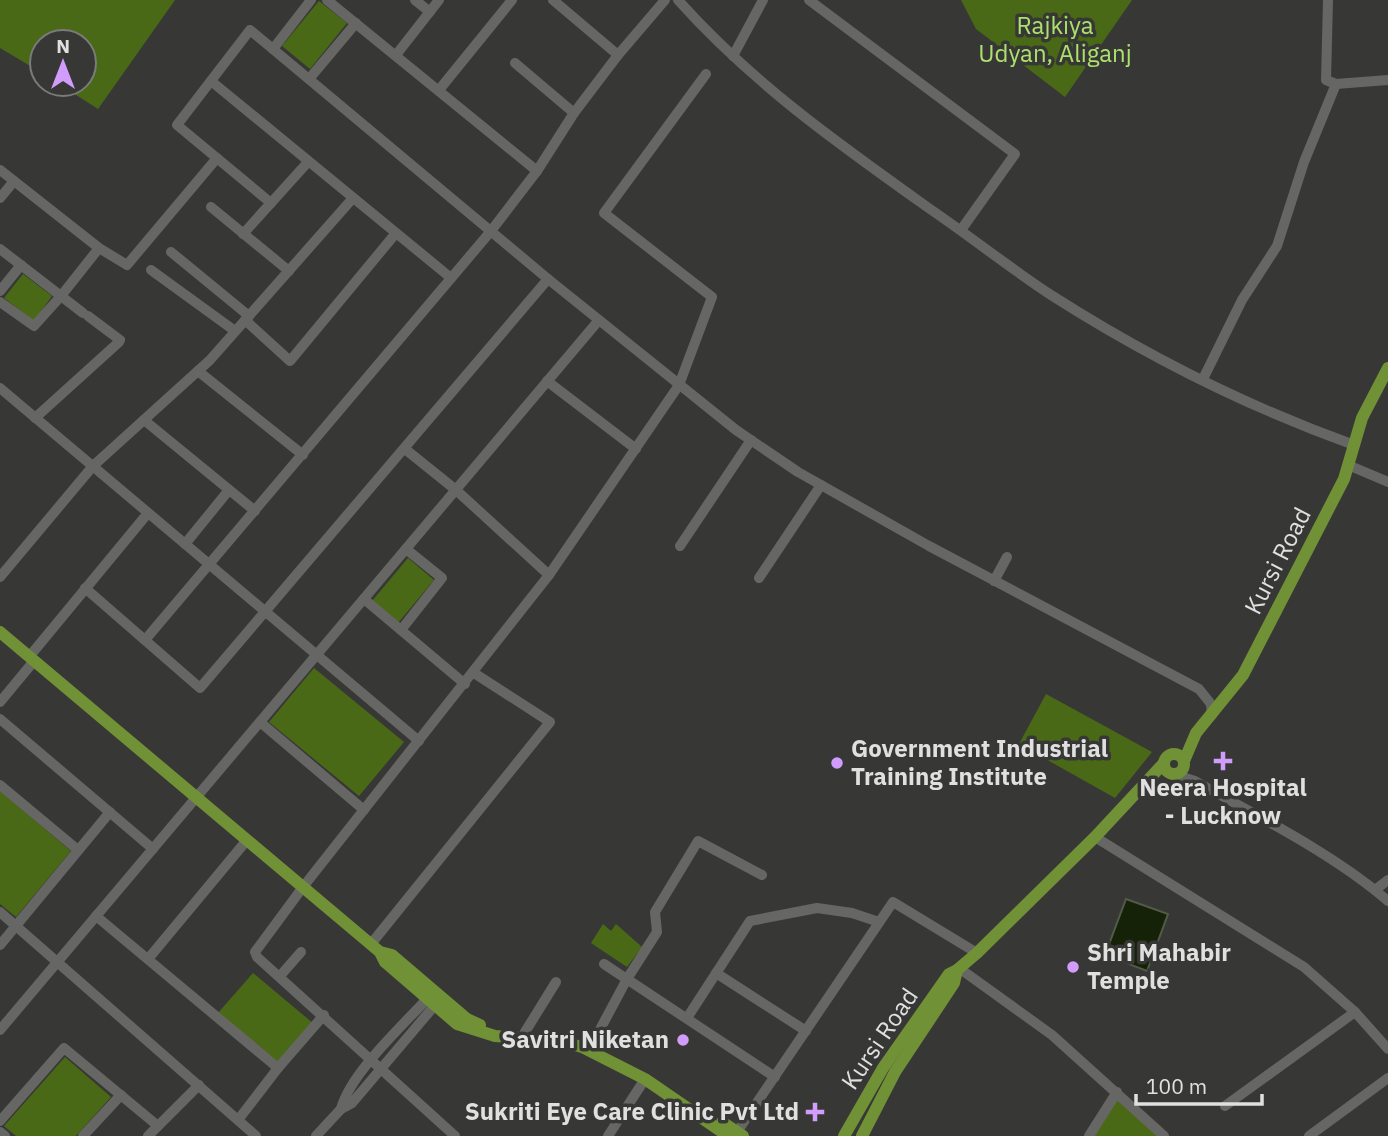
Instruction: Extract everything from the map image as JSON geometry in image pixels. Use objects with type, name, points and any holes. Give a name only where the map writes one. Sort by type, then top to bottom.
[{"type":"main road","name":"Kursi Road","points":[[844,1136],[883,1068],[949,974],[977,953],[1095,837],[1146,781],[1175,765],[1196,733],[1243,675],[1344,479],[1362,418],[1388,368]]},
{"type":"main road","points":[[0,632],[375,948],[392,955],[457,1024],[495,1036],[591,1046],[736,1135]]},
{"type":"main road","name":"Kursi Road","points":[[862,1136],[895,1072],[954,983],[958,969]]},
{"type":"main road","points":[[433,1000],[485,1028],[562,1035],[591,1046],[736,1135]]},
{"type":"street","points":[[273,49],[311,0]]},
{"type":"street","points":[[327,0],[537,170]]},
{"type":"street","points":[[415,0],[430,12]]},
{"type":"street","points":[[396,55],[439,0]]},
{"type":"street","points":[[439,90],[512,0]]},
{"type":"street","points":[[554,0],[618,55]]},
{"type":"street","points":[[145,640],[491,231],[537,170],[574,113],[664,0]]},
{"type":"street","points":[[678,0],[759,80],[834,142],[1050,294],[1135,346],[1301,426],[1354,445]]},
{"type":"street","points":[[733,56],[763,0]]},
{"type":"street","points":[[809,0],[1015,153],[961,230]]},
{"type":"street","points":[[1328,0],[1326,80],[1336,83],[1388,80]]},
{"type":"street","points":[[309,79],[356,23]]},
{"type":"street","points":[[271,204],[177,125],[250,30],[548,279],[751,440],[821,485],[1199,689],[1211,704],[1212,715]]},
{"type":"street","points":[[515,63],[574,113]]},
{"type":"street","points":[[455,1136],[257,957],[255,952],[303,887],[549,575],[679,385],[712,297],[604,213],[706,74]]},
{"type":"street","points":[[211,81],[451,278]]},
{"type":"street","points":[[1203,379],[1242,300],[1277,246],[1304,162],[1336,83]]},
{"type":"street","points":[[0,170],[124,265],[130,264],[216,158]]},
{"type":"street","points":[[243,234],[309,162]]},
{"type":"street","points":[[0,198],[14,181]]},
{"type":"street","points":[[0,577],[93,466],[198,371],[353,198]]},
{"type":"street","points":[[211,207],[289,271]]},
{"type":"street","points":[[171,252],[247,318],[290,361],[396,233]]},
{"type":"street","points":[[0,302],[32,326],[61,296],[99,248]]},
{"type":"street","points":[[0,249],[120,340],[35,418]]},
{"type":"street","points":[[0,291],[21,265]]},
{"type":"street","points":[[151,270],[235,331]]},
{"type":"street","points":[[85,589],[201,688],[548,279]]},
{"type":"street","points":[[0,1030],[599,320]]},
{"type":"street","points":[[198,371],[303,455]]},
{"type":"street","points":[[547,382],[636,449]]},
{"type":"street","points":[[0,388],[419,741]]},
{"type":"street","points":[[144,420],[255,511]]},
{"type":"street","points":[[680,546],[751,440]]},
{"type":"street","points":[[405,449],[456,490],[549,575]]},
{"type":"street","points":[[1348,465],[1388,482]]},
{"type":"street","points":[[759,578],[821,485]]},
{"type":"street","points":[[184,544],[229,489]]},
{"type":"street","points":[[0,702],[85,589],[148,513]]},
{"type":"street","points":[[401,630],[442,578],[406,550]]},
{"type":"street","points":[[994,580],[1007,556]]},
{"type":"street","points":[[364,599],[465,684]]},
{"type":"street","points":[[375,948],[550,722],[474,673]]},
{"type":"street","points":[[0,719],[153,849]]},
{"type":"street","points":[[260,722],[364,810]]},
{"type":"street","points":[[1175,765],[1195,781],[1316,851],[1388,901]]},
{"type":"street","points":[[0,785],[79,850]]},
{"type":"street","points":[[0,945],[110,812]]},
{"type":"street","points":[[1095,837],[1304,967],[1354,1012],[1388,1049]]},
{"type":"street","points":[[148,959],[247,840]]},
{"type":"street","points":[[591,1046],[627,979],[657,932],[656,912],[698,841],[762,875]]},
{"type":"street","points":[[1375,890],[1388,880]]},
{"type":"street","points":[[736,1135],[893,902],[977,953]]},
{"type":"street","points":[[687,1018],[750,921],[817,908],[879,922]]},
{"type":"street","points":[[0,912],[256,1136]]},
{"type":"street","points":[[96,916],[278,1068]]},
{"type":"street","points":[[280,976],[301,952]]},
{"type":"street","points":[[604,964],[775,1077]]},
{"type":"street","points":[[958,969],[1052,1035],[1164,1136]]},
{"type":"street","points":[[716,973],[806,1031]]},
{"type":"street","points":[[524,1032],[556,982]]},
{"type":"street","points":[[316,1136],[341,1109],[344,1097],[433,1000]]},
{"type":"street","points":[[1225,1106],[1354,1012]]},
{"type":"street","points":[[238,1120],[278,1068],[324,1016]]},
{"type":"street","points":[[0,1121],[64,1048],[158,1126]]},
{"type":"street","points":[[1310,1136],[1388,1078]]},
{"type":"street","points":[[608,1136],[645,1079]]},
{"type":"street","points":[[148,1136],[199,1085]]},
{"type":"street","points":[[1089,1136],[1117,1092]]},
{"type":"street","points":[[83,1136],[121,1095]]},
{"type":"street","points":[[433,1136],[442,1125]]},
{"type":"street","points":[[0,1132],[5,1136]]},
{"type":"green space","points":[[0,0],[175,0],[98,109],[81,98],[98,98],[98,28],[28,28],[28,65],[0,48]]},
{"type":"green space","name":"Rajkiya Udyan, Aliganj","points":[[961,0],[1132,0],[1065,97],[976,29]]},
{"type":"green space","points":[[319,1],[347,23],[310,69],[282,46]]},
{"type":"green space","points":[[23,274],[52,296],[34,321],[4,298]]},
{"type":"green space","points":[[408,558],[434,580],[398,623],[372,601]]},
{"type":"green space","points":[[314,668],[404,742],[359,796],[269,722]]},
{"type":"green space","points":[[1046,694],[1152,752],[1115,798],[1019,744]]},
{"type":"green space","points":[[0,791],[71,851],[16,917],[0,904]]},
{"type":"green space","points":[[603,924],[611,931],[616,924],[642,947],[627,967],[591,943]]},
{"type":"green space","points":[[253,973],[314,1024],[280,1064],[218,1013]]},
{"type":"green space","points":[[65,1057],[111,1097],[76,1136],[16,1136],[4,1126]]},
{"type":"green space","points":[[1117,1097],[1160,1136],[1092,1136]]},
{"type":"shaded area","points":[[1126,899],[1168,914],[1147,971],[1105,955]]},
{"type":"place","name":"Neera Hospital - Lucknow","points":[[1223,761]]},
{"type":"place","name":"Government Industrial Training Institute","points":[[837,763]]},
{"type":"place","name":"Shri Mahabir Temple","points":[[1073,967]]},
{"type":"place","name":"Savitri Niketan","points":[[683,1040]]},
{"type":"place","name":"Sukriti Eye Care Clinic Pvt Ltd","points":[[815,1112]]}]
